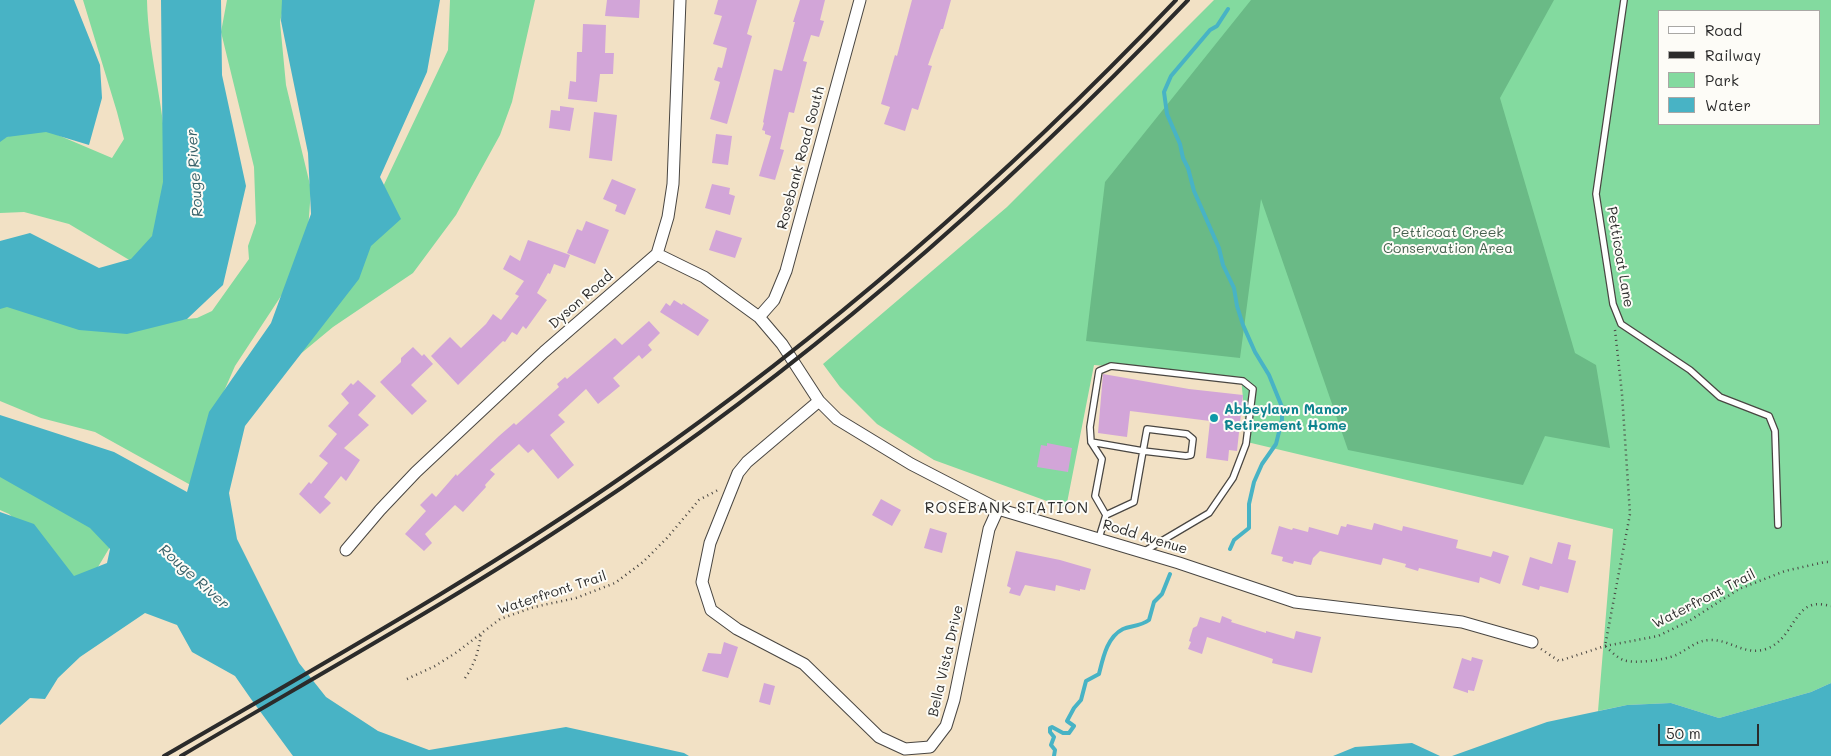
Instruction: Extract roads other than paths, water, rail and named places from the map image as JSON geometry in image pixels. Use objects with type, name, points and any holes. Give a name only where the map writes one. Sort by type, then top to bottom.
[{"type":"street","points":[[657,254],[668,216],[673,184],[680,0]]},
{"type":"street","name":"Rosebank Road South","points":[[759,317],[774,300],[786,272],[860,0]]},
{"type":"street","name":"Rodd Avenue","points":[[657,254],[704,277],[759,317],[782,344],[818,402],[837,419],[912,464],[998,510],[1099,538],[1295,602],[1462,622],[1532,642]]},
{"type":"street","name":"Dyson Road","points":[[346,550],[416,472],[544,352],[657,254]]},
{"type":"street","name":"Bella Vista Drive","points":[[818,402],[747,462],[738,473],[710,543],[702,582],[711,610],[737,629],[804,664],[878,737],[905,749],[930,747],[946,726],[954,700],[990,530],[998,510]]},
{"type":"lane","name":"Petticoat Lane","points":[[1624,0],[1596,194],[1613,304],[1621,324],[1690,370],[1720,397],[1769,416],[1775,430],[1778,526]]},
{"type":"lane","points":[[1106,516],[1095,496],[1102,458],[1091,442],[1090,427],[1099,371],[1111,366],[1243,381],[1253,390],[1246,444],[1233,478],[1209,513],[1143,552]]},
{"type":"lane","points":[[1091,442],[1143,451],[1186,456],[1191,455],[1193,439],[1187,434],[1147,429],[1143,451],[1134,502],[1106,516],[1099,538]]},
{"type":"water","points":[[0,0],[74,0],[100,65],[102,98],[89,145],[46,132],[7,137],[0,142]]},
{"type":"water","name":"Rouge River","points":[[161,0],[221,0],[222,75],[246,186],[223,285],[187,319],[127,334],[79,330],[7,307],[0,309],[0,241],[30,233],[99,268],[131,259],[152,236],[163,182]]},
{"type":"water","name":"Rouge River","points":[[282,0],[440,0],[427,72],[380,177],[401,219],[371,246],[359,279],[245,426],[229,493],[237,539],[299,663],[326,697],[378,731],[429,750],[566,727],[684,753],[689,756],[293,756],[235,676],[192,652],[177,625],[145,613],[80,657],[58,678],[45,699],[30,698],[0,725],[0,512],[34,524],[74,576],[107,563],[110,549],[90,528],[0,477],[0,415],[114,452],[187,492],[209,412],[271,323],[311,214],[308,153],[281,21]]},
{"type":"water","points":[[1831,683],[1831,756],[1452,756],[1547,722],[1627,705],[1671,703],[1719,718],[1811,692]]},
{"type":"water","points":[[1412,743],[1440,756],[1333,756],[1355,747]]},
{"type":"waterway","points":[[1228,9],[1217,26],[1210,30],[1171,76],[1164,92],[1167,114],[1180,144],[1194,191],[1234,288],[1243,325],[1255,352],[1269,375],[1282,407],[1282,420],[1276,444],[1262,464],[1254,482],[1249,504],[1249,528],[1234,540],[1230,549]]},
{"type":"waterway","points":[[1054,756],[1055,750],[1051,745],[1054,737],[1050,732],[1050,728],[1052,727],[1063,733],[1069,733],[1074,726],[1067,721],[1081,700],[1086,681],[1099,674],[1109,643],[1123,629],[1149,620],[1154,602],[1162,594],[1170,574]]},
{"type":"railway","points":[[164,756],[342,653],[518,546],[632,470],[705,418],[847,307],[916,249],[1049,128],[1176,0]]},
{"type":"railway","points":[[181,756],[435,607],[535,545],[666,457],[746,398],[900,274],[975,208],[1048,141],[1188,0]]},
{"type":"place","name":"Abbeylawn Manor Retirement Home","points":[[1214,418]]},
{"type":"district","name":"ROSEBANK STATION","points":[[1007,508]]},
{"type":"park label","name":"Petticoat Creek Conservation Area","points":[[1448,242]]}]
